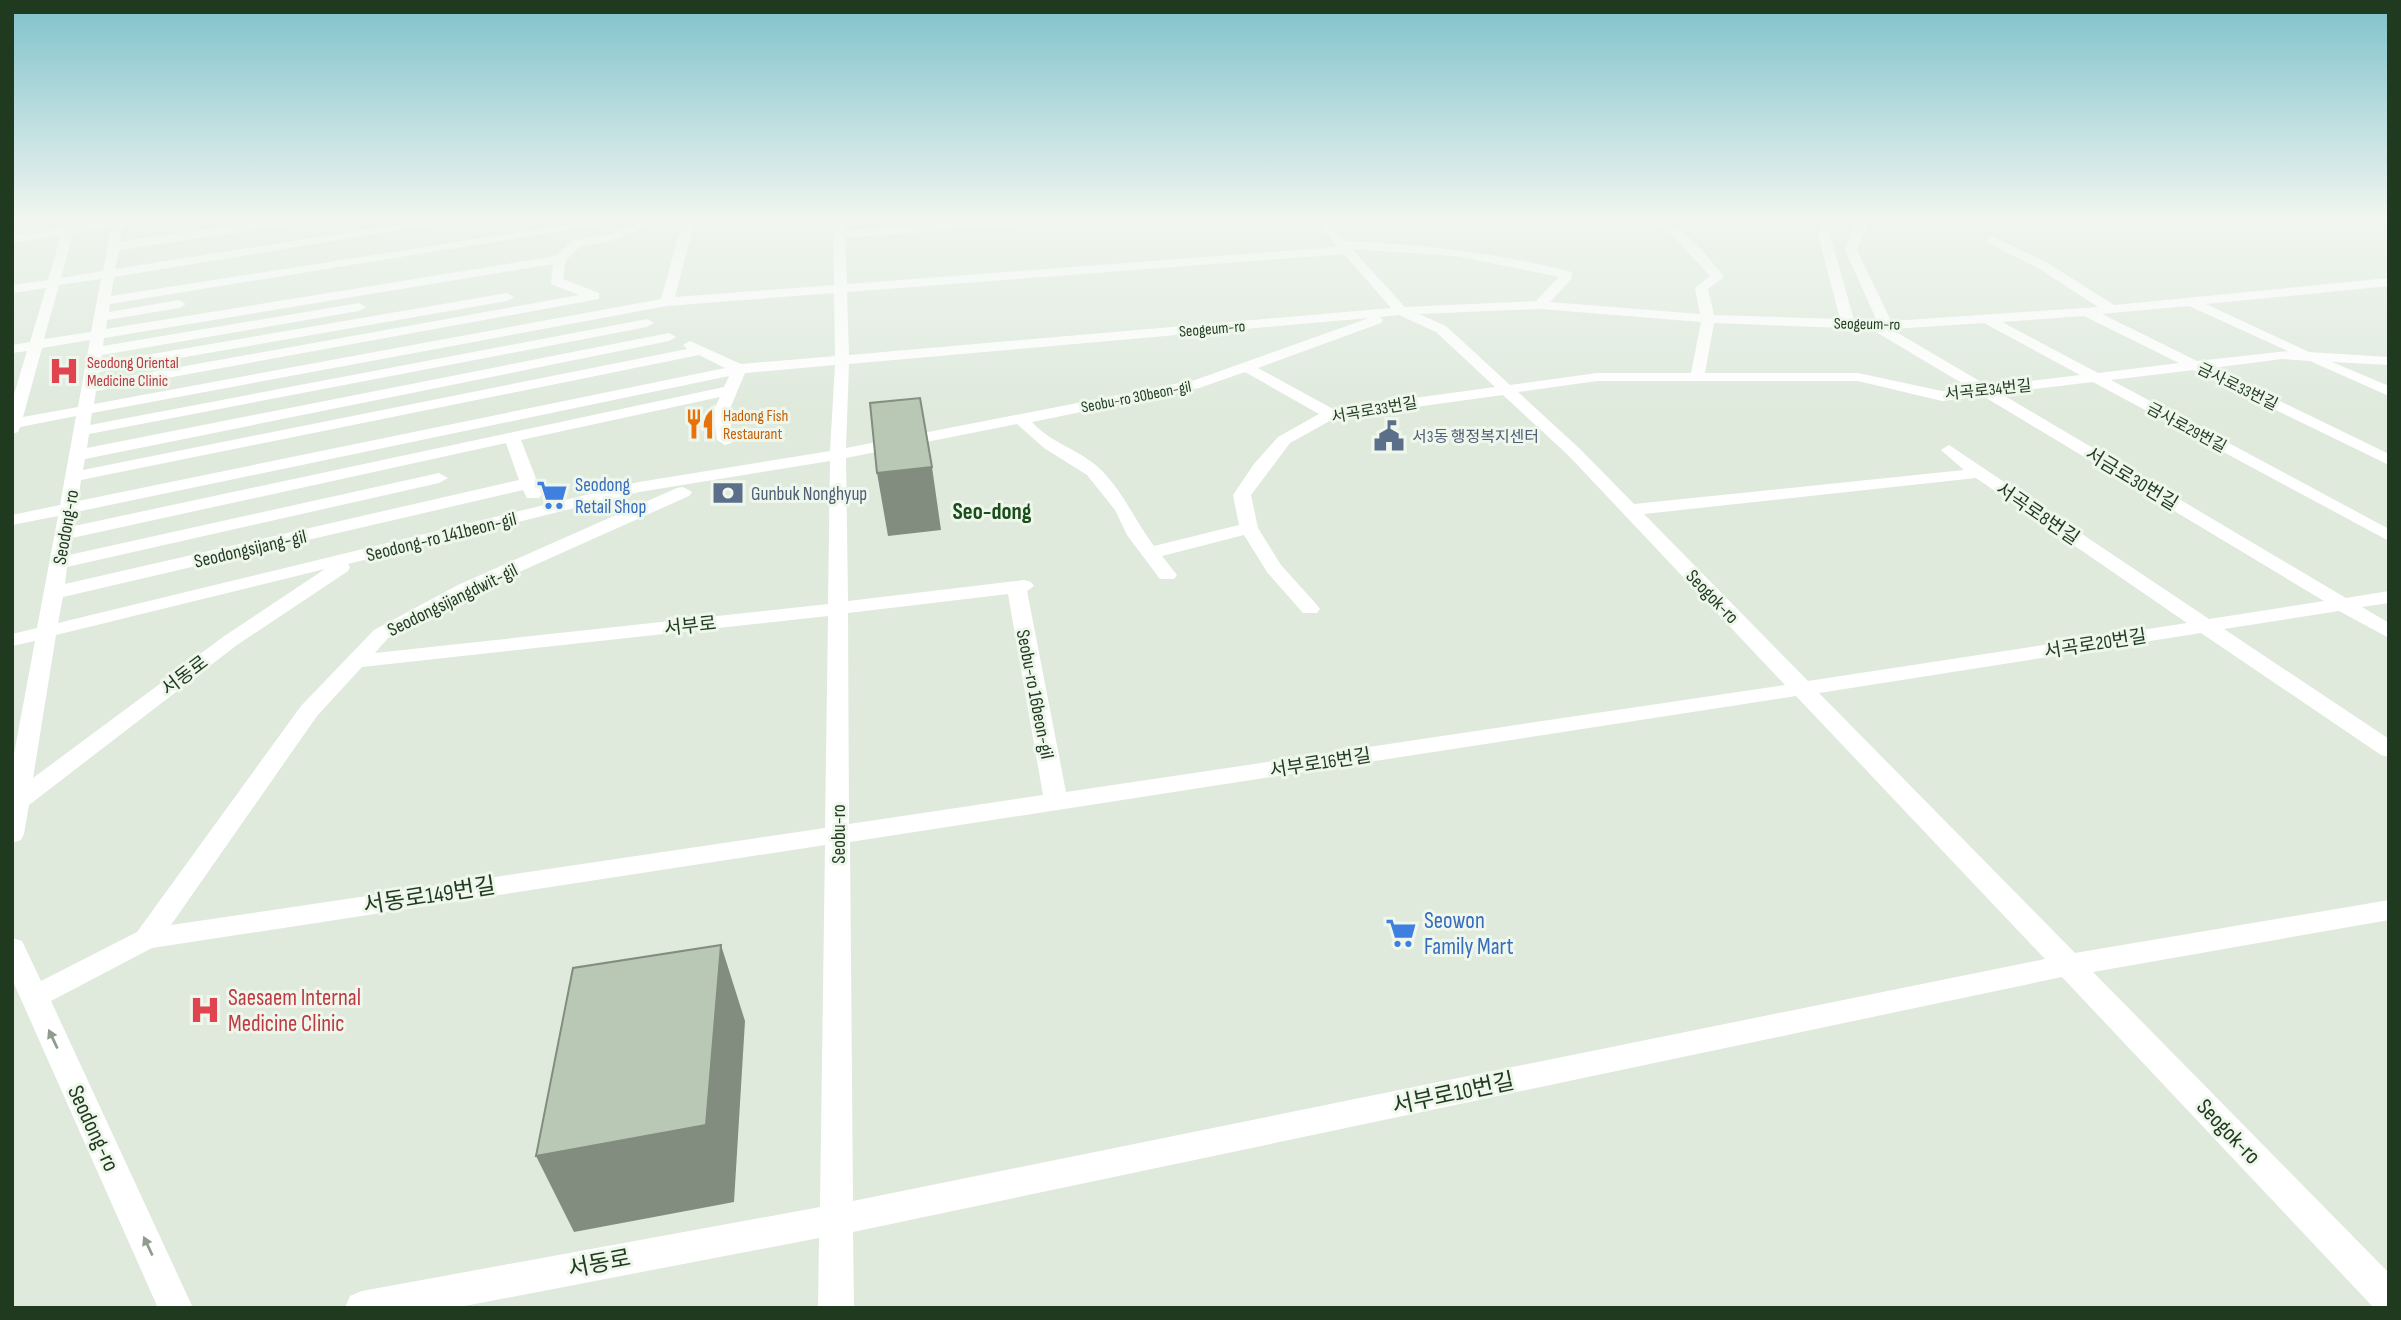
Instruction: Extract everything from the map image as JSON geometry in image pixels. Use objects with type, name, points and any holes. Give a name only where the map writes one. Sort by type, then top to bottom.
[{"type":"street","points":[[12,349],[36,346],[106,285],[127,282]]},
{"type":"street","points":[[106,285],[127,282]]},
{"type":"street","points":[[278,288],[290,282]]},
{"type":"street","points":[[376,282],[456,532]]},
{"type":"street","points":[[12,289],[53,283],[381,296],[450,282]]},
{"type":"street","points":[[558,282],[625,308],[669,337],[703,350],[740,369]]},
{"type":"street","points":[[667,302],[672,282]]},
{"type":"street","name":"Seobu-ro","points":[[836,1308],[838,455],[842,360],[839,282]]},
{"type":"street","points":[[53,283],[13,425],[625,308],[667,302],[928,282]]},
{"type":"street","name":"Seogok-ro","points":[[1375,282],[1401,311],[1441,330],[1574,452],[2389,1298]]},
{"type":"street","points":[[1540,305],[1562,282]]},
{"type":"street","points":[[1697,378],[1708,318],[1701,288],[1711,282]]},
{"type":"street","points":[[1837,282],[1848,324]]},
{"type":"street","points":[[1863,282],[1880,325]]},
{"type":"street","points":[[2067,282],[2111,309]]},
{"type":"street","name":"Seogeum-ro","points":[[842,360],[1401,311],[1540,305],[1708,318],[1880,325],[2087,312],[2389,282]]},
{"type":"street","points":[[106,285],[197,302]]},
{"type":"street","points":[[106,285],[390,326],[594,296]]},
{"type":"street","name":"Seodong-ro","points":[[12,834],[106,285]]},
{"type":"street","points":[[89,388],[569,286]]},
{"type":"street","points":[[2190,302],[2389,392]]},
{"type":"street","name":"Seobu-ro 30beon-gil","points":[[838,455],[1199,384],[1401,311]]},
{"type":"street","name":"금사로33번길","points":[[2087,312],[2389,460]]},
{"type":"street","name":"금사로29번길","points":[[1985,318],[2389,536]]},
{"type":"street","points":[[82,431],[647,323]]},
{"type":"street","name":"서금로30번길","points":[[1880,325],[1985,391],[2389,632]]},
{"type":"street","points":[[78,455],[669,337]]},
{"type":"street","points":[[74,477],[703,350]]},
{"type":"street","name":"서곡로34번길","points":[[1505,390],[1597,377],[1858,377],[1942,396],[2282,355],[2389,361]]},
{"type":"street","points":[[12,520],[740,369],[842,360]]},
{"type":"street","points":[[1248,368],[1331,414]]},
{"type":"street","points":[[725,440],[721,411],[740,369]]},
{"type":"street","points":[[64,534],[729,390]]},
{"type":"street","name":"서곡로33번길","points":[[1310,609],[1274,568],[1249,528],[1242,495],[1284,440],[1331,414],[1505,390]]},
{"type":"street","points":[[1022,417],[1026,426],[1050,445],[1093,471],[1123,509],[1136,535],[1167,575]]},
{"type":"street","points":[[512,437],[539,512]]},
{"type":"street","points":[[1949,450],[1979,473]]},
{"type":"street","name":"Seodong-ro 141beon-gil","points":[[12,640],[639,487],[838,455]]},
{"type":"street","name":"서곡로8번길","points":[[1630,510],[1979,473],[2389,750]]},
{"type":"street","name":"Seodongsijang-gil","points":[[59,563],[439,478]]},
{"type":"street","name":"Seodongsijang-gil","points":[[53,593],[528,483]]},
{"type":"street","name":"Seodongsijangdwit-gil","points":[[147,939],[309,711],[381,634],[465,589],[684,492]]},
{"type":"street","points":[[1151,552],[1170,550],[1249,528]]},
{"type":"street","name":"서동로","points":[[15,806],[126,718],[230,641],[358,556]]},
{"type":"street","name":"서부로","points":[[355,661],[1020,587]]},
{"type":"street","name":"Seobu-ro 16beon-gil","points":[[1020,587],[1056,802]]},
{"type":"street","name":"서곡로20번길","points":[[1802,689],[2389,597]]},
{"type":"street","name":"서부로16번길","points":[[838,833],[1802,689]]},
{"type":"street","name":"서동로149번길","points":[[34,997],[147,939],[838,833]]},
{"type":"street","points":[[2069,965],[2389,910]]},
{"type":"street","name":"Seodong-ro","points":[[12,948],[176,1308]]},
{"type":"street","name":"서부로10번길","points":[[836,1219],[2069,965]]},
{"type":"street","name":"서동로","points":[[362,1308],[836,1219]]},
{"type":"building","points":[[920,398],[932,467],[877,473],[870,403]]},
{"type":"building","points":[[721,945],[706,1125],[536,1156],[573,968]]},
{"type":"place","name":"Seodong Oriental Medicine Clinic","points":[[64,371]]},
{"type":"place","name":"Hadong Fish Restaurant","points":[[700,424]]},
{"type":"place","name":"서3동 행정복지센터","points":[[1389,436]]},
{"type":"place","name":"Gunbuk Nonghyup","points":[[728,493]]},
{"type":"place","name":"Seodong Retail Shop","points":[[552,495]]},
{"type":"place","name":"Seowon Family Mart","points":[[1401,933]]},
{"type":"place","name":"Saesaem Internal Medicine Clinic","points":[[205,1010]]},
{"type":"district","name":"Seo-dong","points":[[992,511]]}]
